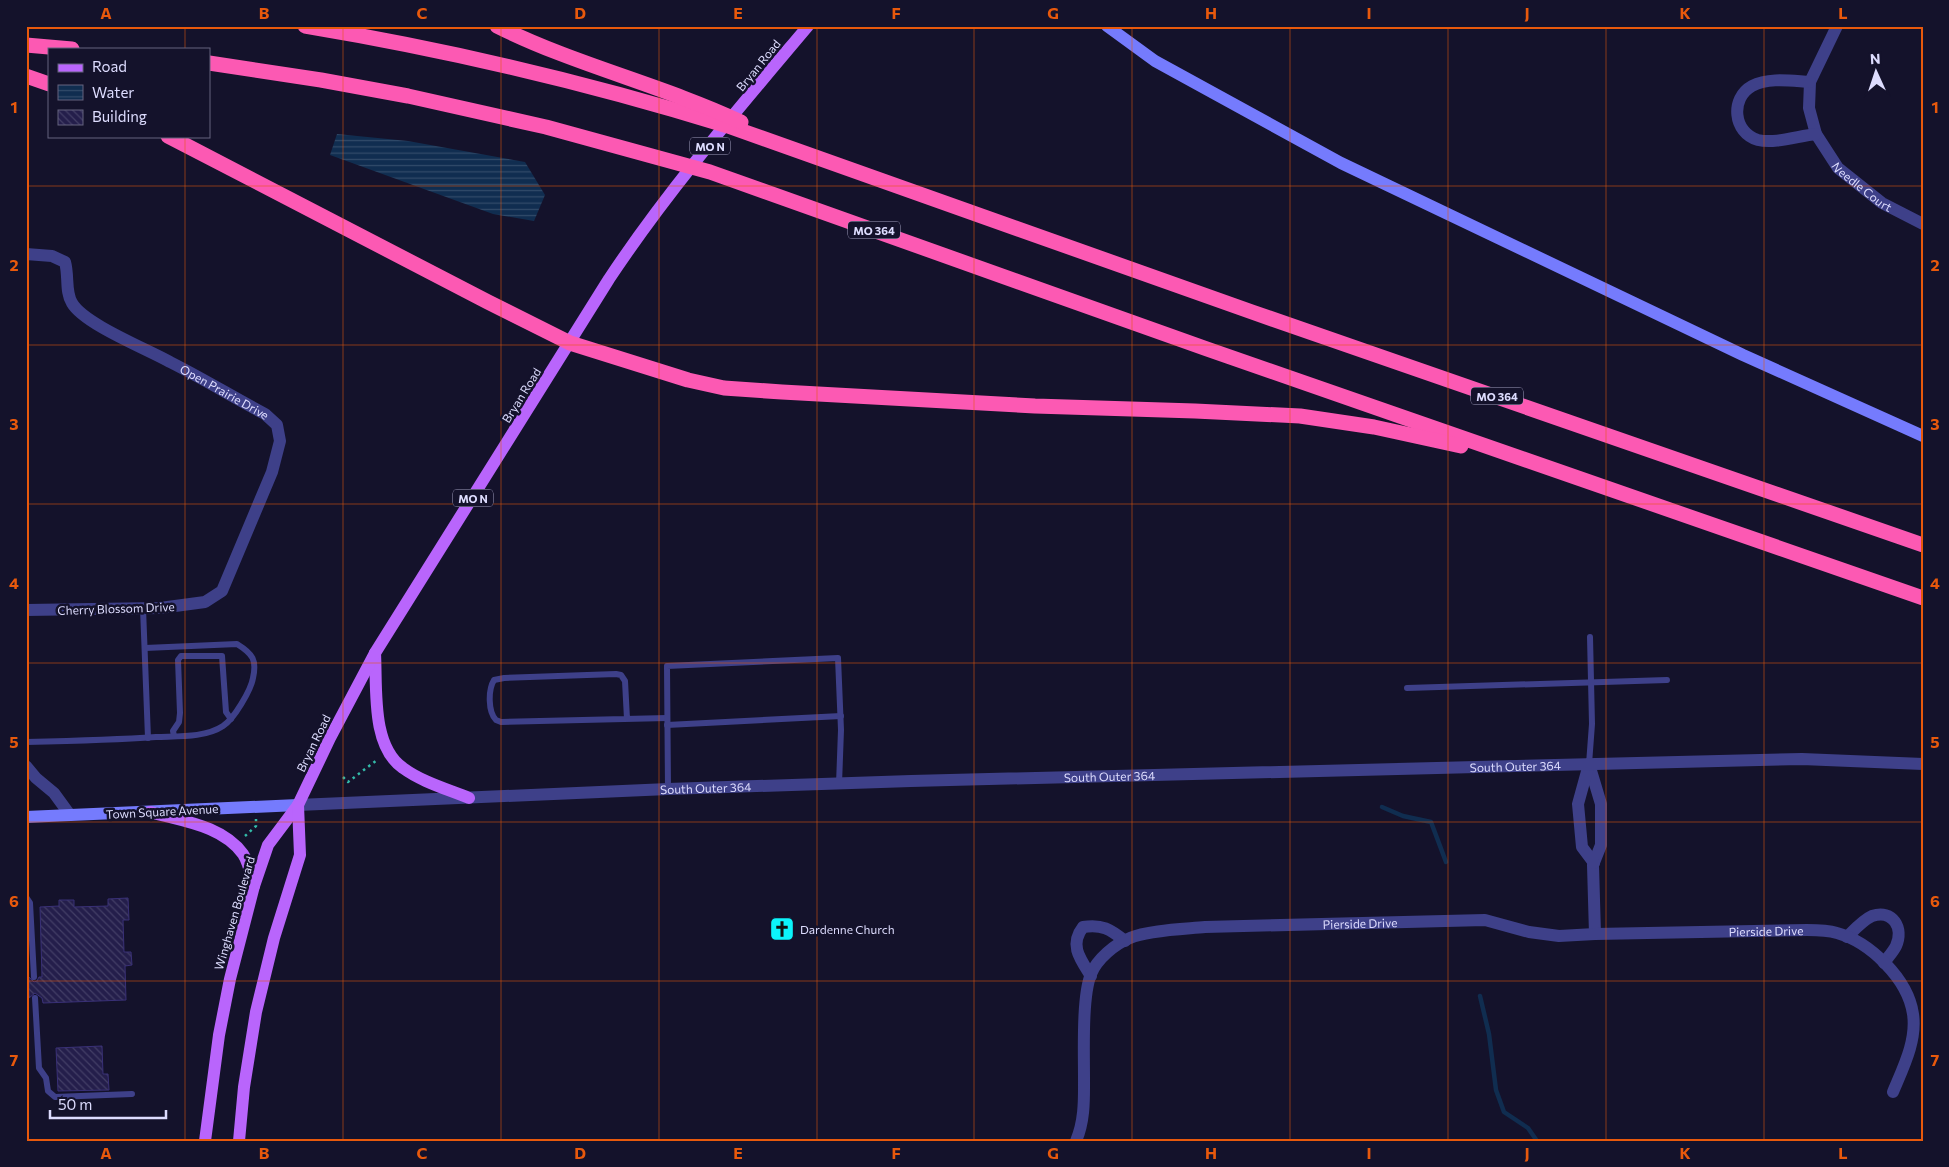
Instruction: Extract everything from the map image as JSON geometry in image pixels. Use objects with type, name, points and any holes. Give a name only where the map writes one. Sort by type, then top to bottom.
[{"type":"highway","name":"MO 364","points":[[305,26],[460,55],[598,88],[719,123],[1108,261],[1923,545]]},
{"type":"highway","points":[[497,26],[552,51],[702,103],[813,155]]},
{"type":"highway","points":[[26,45],[60,48]]},
{"type":"highway","name":"MO 364","points":[[210,63],[417,98],[546,127],[710,172],[1198,346],[1923,598]]},
{"type":"highway","points":[[26,76],[48,84]]},
{"type":"highway","points":[[172,138],[570,343],[688,380],[724,388],[1035,406],[1300,416],[1374,427],[1522,459]]},
{"type":"main road","name":"Bryan Road","points":[[298,805],[330,738],[375,653],[628,252],[670,194],[808,26]]},
{"type":"main road","points":[[1107,26],[1155,62],[1341,163],[1728,348],[1923,436]]},
{"type":"main road","points":[[375,653],[378,713],[382,740],[390,757],[402,768],[421,778],[469,798]]},
{"type":"main road","points":[[239,1141],[244,1087],[256,1012],[277,928],[300,855],[298,805]]},
{"type":"main road","name":"Town Square Avenue","points":[[26,817],[298,805]]},
{"type":"main road","name":"Winghaven Boulevard","points":[[206,1141],[218,1035],[254,886],[268,845],[298,805]]},
{"type":"main road","points":[[150,812],[216,832],[230,841],[243,854],[254,886]]},
{"type":"street","name":"Needle Court","points":[[1837,26],[1810,82],[1809,108],[1816,134],[1838,168],[1882,203],[1923,224]]},
{"type":"street","points":[[1810,82],[1761,82],[1751,86],[1739,99],[1737,117],[1742,128],[1749,136],[1757,140],[1768,141],[1816,134]]},
{"type":"street","name":"Open Prairie Drive","points":[[26,254],[52,256],[65,262],[68,274],[68,294],[72,304],[84,317],[265,414],[277,425],[280,440],[272,472],[222,591],[205,602]]},
{"type":"street","name":"Cherry Blossom Drive","points":[[26,610],[143,608],[205,602]]},
{"type":"street","name":"South Outer 364","points":[[298,805],[668,789],[1589,764],[1802,759],[1923,764]]},
{"type":"street","points":[[1589,764],[1601,804],[1601,845],[1594,863],[1595,934]]},
{"type":"street","points":[[1589,764],[1578,804],[1582,847],[1594,863]]},
{"type":"street","points":[[26,766],[36,778],[54,793],[70,815]]},
{"type":"street","points":[[1847,937],[1871,917],[1881,914],[1890,916],[1897,923],[1899,933],[1896,947],[1884,963]]},
{"type":"street","name":"Pierside Drive","points":[[1076,1141],[1084,1106],[1085,1020],[1087,989],[1090,976],[1108,952],[1130,938],[1166,931],[1205,927],[1486,920],[1529,932],[1559,936],[1824,930],[1847,937],[1871,950],[1897,976],[1908,998],[1913,1013],[1913,1031],[1906,1061],[1894,1092]]},
{"type":"street","points":[[1090,976],[1080,960],[1076,949],[1076,936],[1082,928],[1095,925],[1106,928],[1125,942]]},
{"type":"lane","points":[[143,608],[148,738]]},
{"type":"lane","points":[[1589,764],[1592,724],[1590,637]]},
{"type":"lane","points":[[26,742],[148,738],[212,731],[225,726],[231,719],[252,684],[256,666],[248,651],[237,644],[145,648]]},
{"type":"lane","points":[[174,736],[173,731],[179,722],[178,660],[181,656],[222,656],[226,712],[231,719]]},
{"type":"lane","points":[[668,789],[667,666],[838,658],[840,716],[839,784]]},
{"type":"lane","points":[[627,719],[625,681],[621,675],[504,678],[494,680],[491,688],[492,712],[496,720],[502,722],[627,719],[667,718]]},
{"type":"lane","points":[[1407,688],[1667,680]]},
{"type":"lane","points":[[668,725],[840,716]]},
{"type":"lane","points":[[26,897],[30,903],[34,977]]},
{"type":"lane","points":[[35,998],[39,1068],[46,1078],[48,1092],[55,1097],[132,1094]]},
{"type":"path","points":[[343,776],[348,782],[377,759]]},
{"type":"path","points":[[242,839],[256,826],[256,819]]},
{"type":"water","points":[[337,134],[408,141],[525,162],[545,195],[534,221],[493,214],[330,155]]},
{"type":"building","points":[[128,898],[129,920],[123,920],[124,952],[131,952],[132,965],[125,966],[126,1000],[43,1003],[42,998],[35,993],[29,998],[29,977],[34,982],[39,977],[42,977],[40,907],[59,906],[59,900],[74,900],[74,907],[108,906],[108,899]]},
{"type":"building","points":[[102,1046],[103,1074],[108,1074],[109,1090],[58,1091],[56,1048]]},
{"type":"waterway","points":[[1382,807],[1403,816],[1431,822],[1446,862]]},
{"type":"waterway","points":[[1480,996],[1489,1034],[1496,1090],[1504,1112],[1528,1128],[1537,1141]]},
{"type":"place","name":"Dardenne Church","points":[[782,929]]}]
